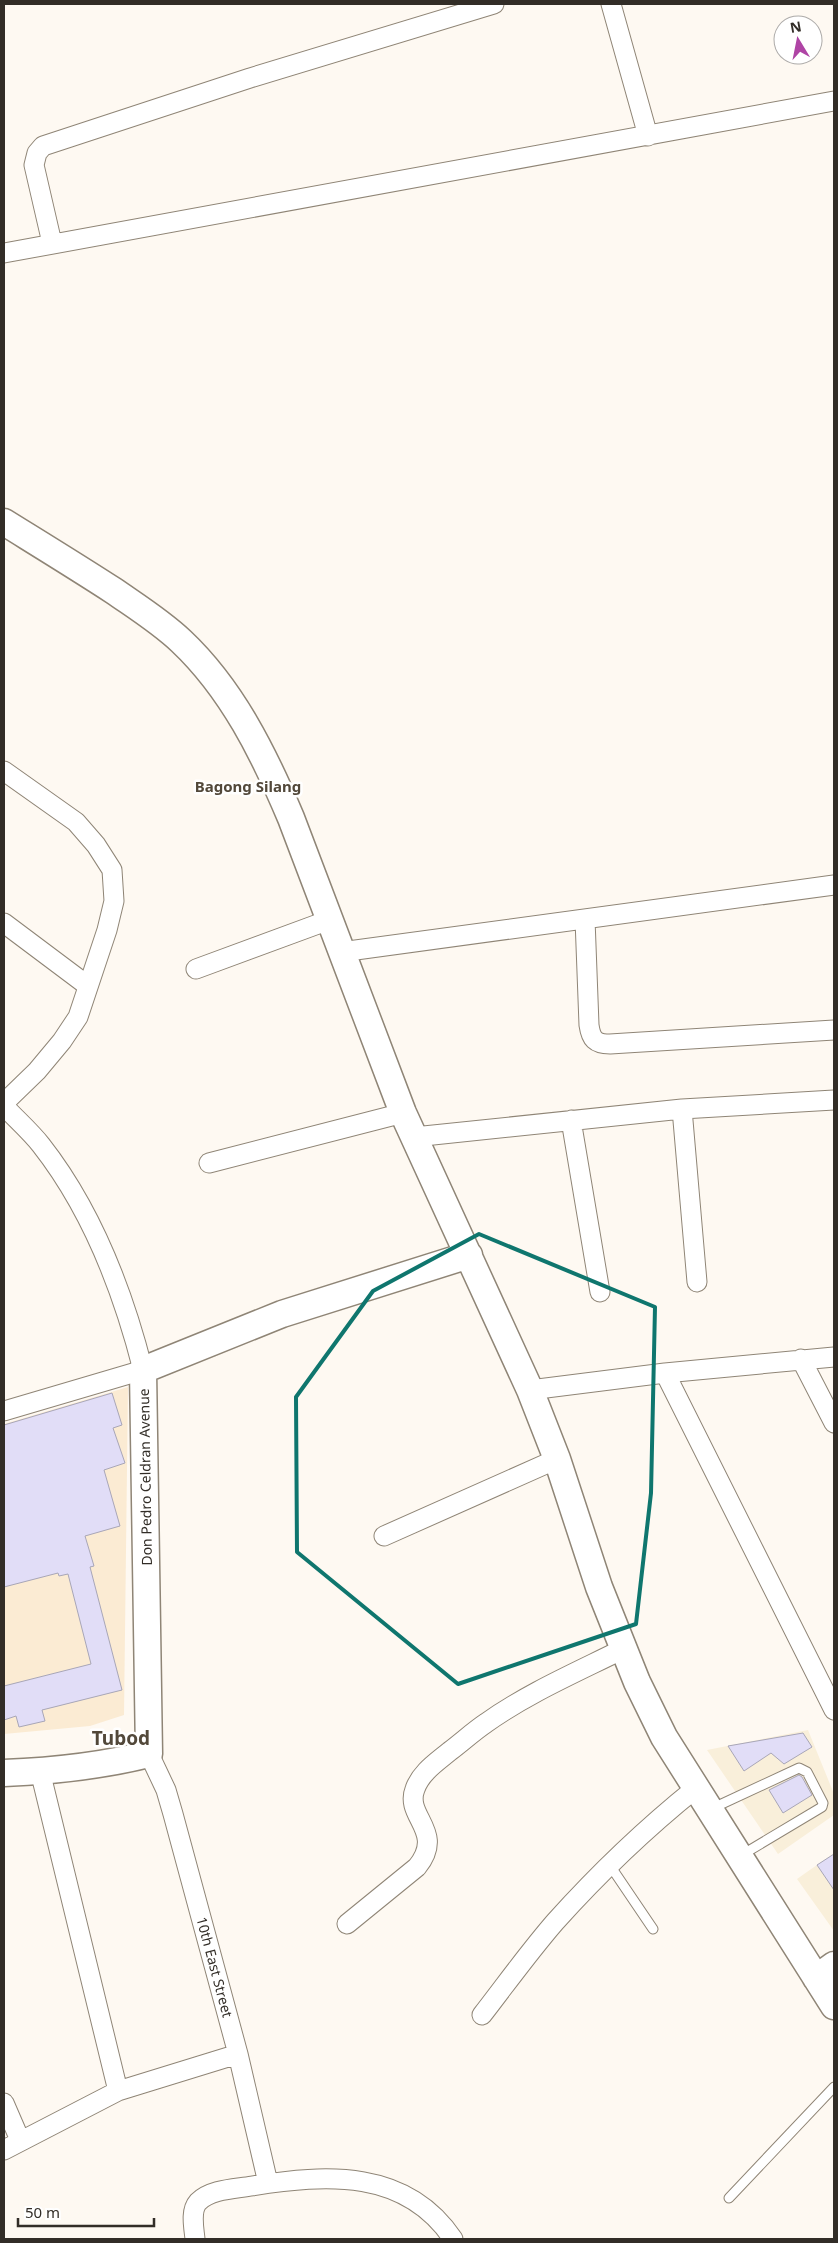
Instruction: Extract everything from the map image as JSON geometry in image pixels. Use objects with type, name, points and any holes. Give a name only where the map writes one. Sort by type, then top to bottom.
[{"type":"main road","points":[[4,522],[146,613],[181,641],[208,670],[249,729],[274,778],[403,1113],[530,1390],[557,1459],[599,1586],[637,1682],[664,1737],[740,1856],[825,1972],[834,2006]]},
{"type":"main road","name":"Don Pedro Celdran Avenue","points":[[149,1754],[143,1370],[282,1314],[469,1255]]},
{"type":"main road","points":[[4,1772],[40,1771],[112,1763],[149,1754]]},
{"type":"street","points":[[52,243],[34,165],[37,153],[43,146],[250,78],[494,4]]},
{"type":"street","points":[[611,4],[648,136]]},
{"type":"street","points":[[4,253],[834,101]]},
{"type":"street","points":[[4,771],[76,822],[96,845],[112,870],[114,901],[107,930],[78,1016],[62,1041],[37,1071],[4,1102]]},
{"type":"street","points":[[341,952],[834,885]]},
{"type":"street","points":[[585,919],[589,1025],[593,1040],[597,1043],[610,1044],[834,1030]]},
{"type":"street","points":[[196,969],[329,920]]},
{"type":"street","points":[[4,923],[88,986]]},
{"type":"street","points":[[414,1137],[682,1109],[834,1100]]},
{"type":"street","points":[[4,1106],[40,1144],[67,1182],[84,1213],[118,1286],[143,1370],[4,1411]]},
{"type":"street","points":[[682,1109],[697,1282]]},
{"type":"street","points":[[209,1163],[403,1113]]},
{"type":"street","points":[[572,1120],[600,1292]]},
{"type":"street","points":[[530,1390],[665,1373],[834,1357]]},
{"type":"street","points":[[801,1359],[834,1423]]},
{"type":"street","points":[[665,1373],[834,1710]]},
{"type":"street","points":[[384,1536],[557,1459]]},
{"type":"street","points":[[347,1924],[417,1867],[424,1857],[428,1838],[416,1810],[413,1793],[424,1772],[486,1722],[534,1693],[623,1649]]},
{"type":"street","name":"10th East Street","points":[[149,1754],[166,1790],[173,1814],[238,2054],[268,2184]]},
{"type":"street","points":[[40,1771],[118,2091]]},
{"type":"street","points":[[482,2015],[554,1924],[609,1864],[658,1818],[696,1788]]},
{"type":"street","points":[[4,2103],[12,2145],[118,2091],[238,2054]]},
{"type":"street","points":[[195,2239],[194,2208],[199,2202],[221,2191],[268,2184],[341,2179],[368,2181],[390,2187],[423,2206],[441,2222],[453,2239]]},
{"type":"lane","points":[[710,1809],[799,1768],[807,1772],[823,1803],[822,1807],[740,1856]]},
{"type":"lane","points":[[609,1864],[653,1929]]},
{"type":"lane","points":[[729,2198],[834,2087]]},
{"type":"highlighted area","points":[[479,1234],[655,1307],[651,1493],[636,1624],[458,1684],[297,1552],[296,1397],[373,1291]]},
{"type":"shaded area","points":[[128,1387],[124,1715],[90,1726],[4,1734],[4,1424]]},
{"type":"shaded area","points":[[808,1730],[834,1794],[834,1815],[778,1854],[707,1750]]},
{"type":"shaded area","points":[[834,1853],[834,1931],[797,1879]]},
{"type":"building","points":[[112,1393],[122,1425],[113,1428],[125,1463],[104,1470],[120,1526],[85,1536],[94,1566],[90,1567],[122,1690],[42,1710],[45,1721],[19,1727],[16,1716],[4,1720],[4,1686],[91,1664],[68,1574],[59,1576],[58,1573],[4,1587],[4,1425]]},
{"type":"building","points":[[803,1733],[812,1747],[784,1764],[771,1753],[744,1771],[728,1746]]},
{"type":"building","points":[[799,1775],[812,1795],[783,1813],[769,1790]]},
{"type":"building","points":[[834,1854],[834,1890],[817,1865]]},
{"type":"district","name":"Bagong Silang","points":[[248,786]]},
{"type":"district","name":"Tubod","points":[[121,1738]]}]
